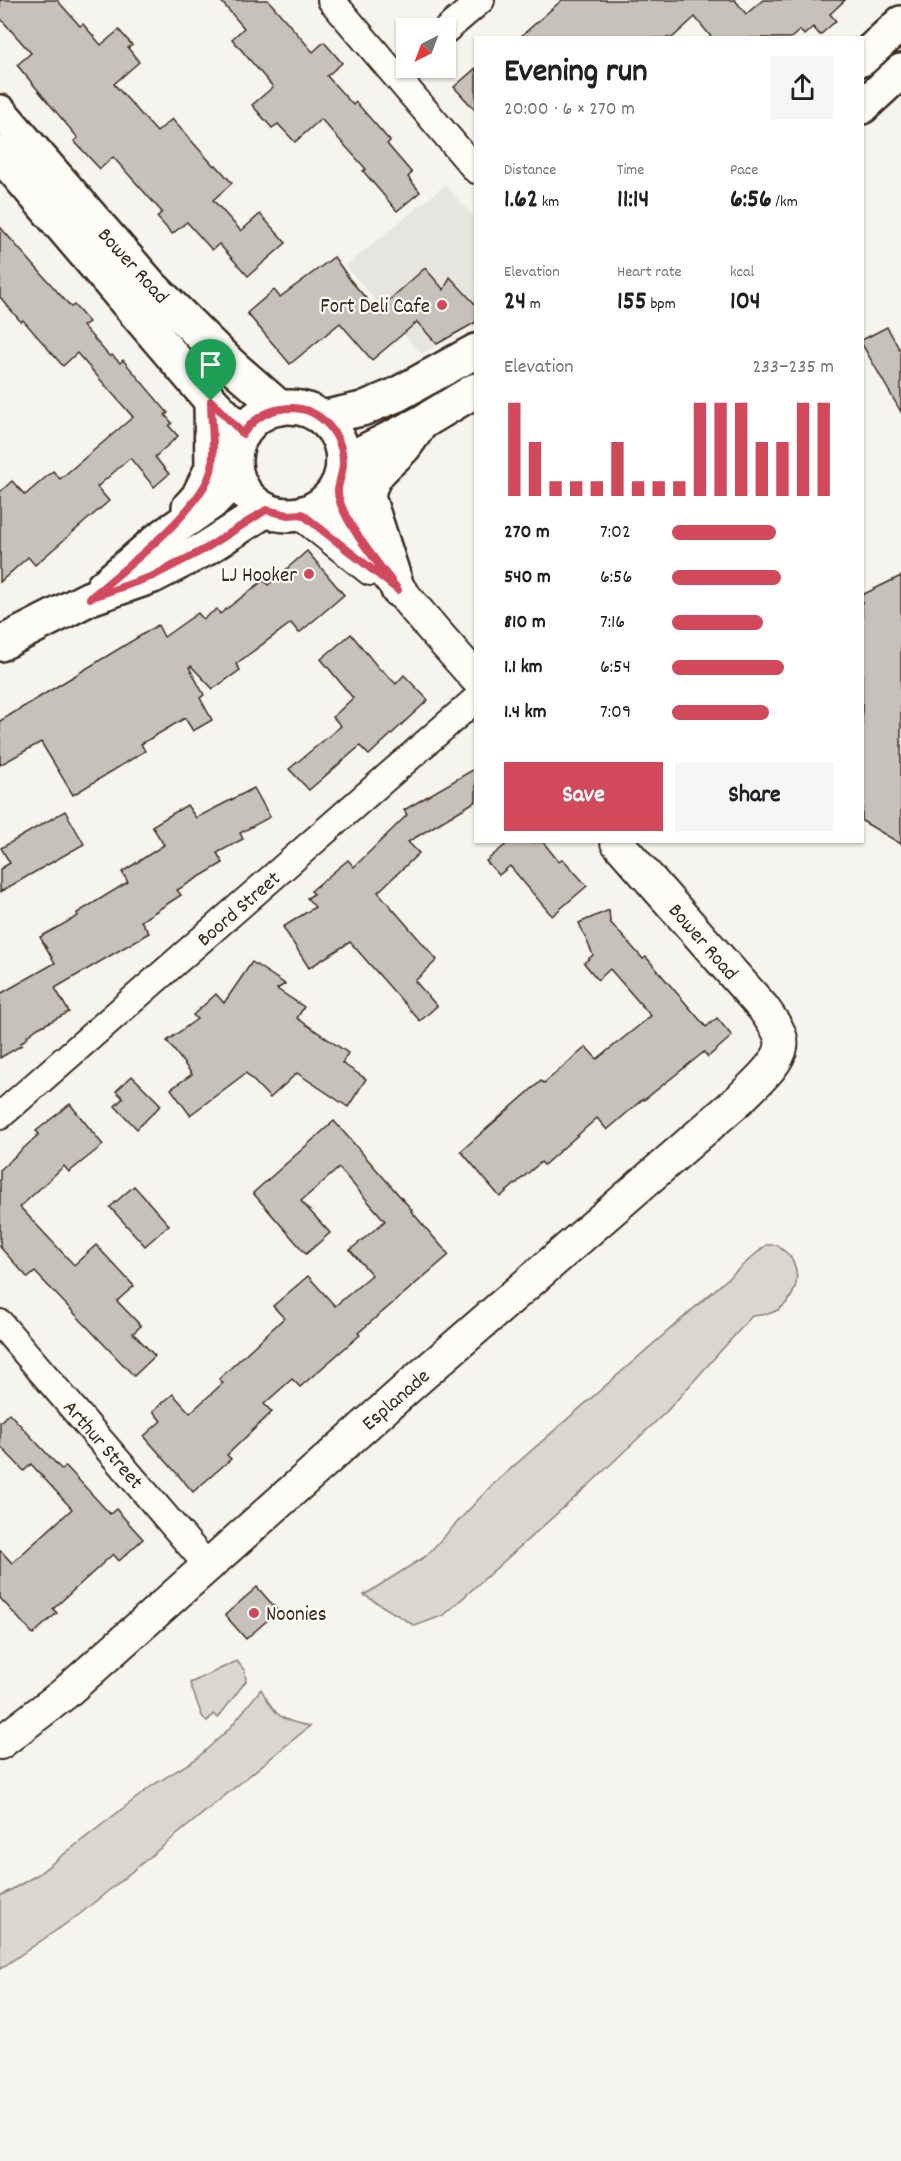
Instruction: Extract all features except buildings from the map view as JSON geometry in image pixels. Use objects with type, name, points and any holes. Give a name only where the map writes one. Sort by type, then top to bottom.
[{"type":"main road","points":[[864,57],[901,23]]},
{"type":"main road","points":[[864,105],[901,71]]},
{"type":"main road","name":"Bower Road","points":[[0,112],[151,286],[231,365],[280,408]]},
{"type":"main road","name":"Bower Road","points":[[0,154],[211,401],[243,434]]},
{"type":"main road","points":[[322,418],[362,409],[396,395],[474,352]]},
{"type":"main road","points":[[340,475],[474,391]]},
{"type":"main road","points":[[159,539],[198,497],[212,468],[211,401]]},
{"type":"main road","points":[[280,408],[300,409],[322,418],[336,434],[342,448],[340,475],[329,498],[315,509],[302,514],[288,515],[266,510],[246,492],[237,476],[237,447],[243,434],[250,424],[267,412],[280,408]]},
{"type":"main road","points":[[398,590],[368,498],[370,484],[381,468],[404,447],[422,423]]},
{"type":"main road","points":[[90,598],[159,539],[211,503],[237,476]]},
{"type":"main road","points":[[0,644],[90,598],[153,576],[205,549],[266,510]]},
{"type":"street","points":[[331,0],[396,64]]},
{"type":"street","points":[[456,21],[481,0]]},
{"type":"street","points":[[408,78],[474,167]]},
{"type":"street","points":[[340,475],[340,503],[353,527],[398,590],[474,676]]},
{"type":"street","points":[[302,514],[398,590]]},
{"type":"street","name":"Boord Street","points":[[0,1116],[474,701]]},
{"type":"street","name":"Bower Road","points":[[618,843],[764,1009],[778,1031],[782,1047]]},
{"type":"street","name":"Esplanade","points":[[0,1743],[64,1694],[404,1391],[741,1098],[772,1065],[782,1047]]},
{"type":"street","name":"Arthur Street","points":[[0,1323],[207,1565]]},
{"type":"shaded area","points":[[445,185],[474,217],[474,325],[421,354],[346,266]]},
{"type":"shaded area","points":[[766,1245],[777,1245],[790,1256],[795,1266],[796,1283],[785,1304],[771,1313],[752,1316],[667,1411],[444,1615],[415,1626],[364,1595],[426,1556],[490,1487]]},
{"type":"shaded area","points":[[237,1661],[245,1671],[246,1681],[218,1718],[213,1714],[207,1722],[202,1716],[190,1683]]},
{"type":"shaded area","points":[[261,1689],[270,1705],[285,1719],[310,1726],[80,1914],[0,1969],[0,1896],[37,1875],[153,1785],[196,1759],[229,1729]]},
{"type":"place","name":"Fort Deli Cafe","points":[[442,305]]},
{"type":"place","name":"LJ Hooker","points":[[309,574]]},
{"type":"place","name":"Noonies","points":[[254,1613]]},
{"type":"route","points":[[211,401],[243,434],[250,424],[267,412],[280,408],[300,409],[322,418],[336,434],[342,448],[343,470],[336,488],[340,503],[353,527],[398,590],[302,514],[288,515],[266,510],[205,549],[153,576],[90,598],[159,539],[198,497],[212,468],[211,401]]}]
